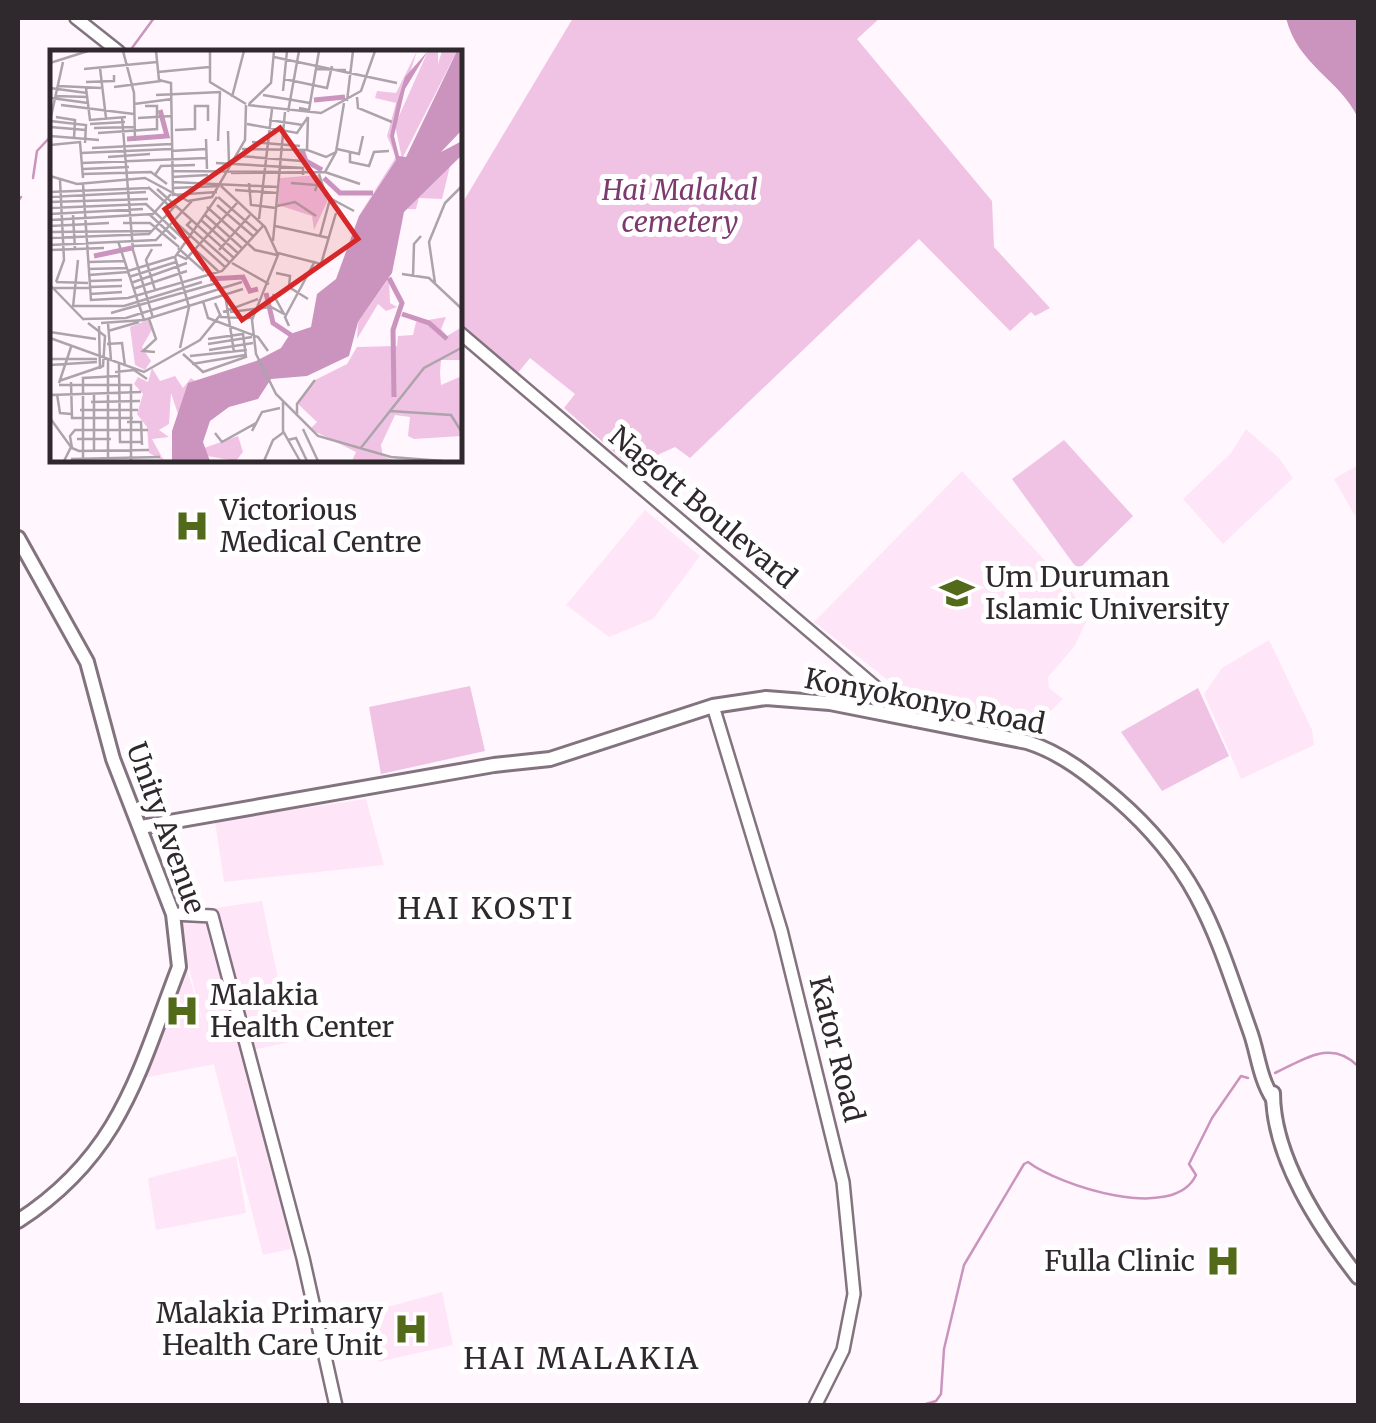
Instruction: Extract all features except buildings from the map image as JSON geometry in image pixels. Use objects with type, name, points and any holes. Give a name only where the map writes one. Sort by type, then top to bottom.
[{"type":"main road","name":"Unity Avenue","points":[[18,538],[87,662],[113,758],[173,914],[178,966],[120,1112],[82,1171],[18,1221]]},
{"type":"main road","name":"Konyokonyo Road","points":[[141,827],[494,764],[550,759],[713,706],[766,698],[806,700],[1049,749],[1148,825],[1180,862],[1202,904],[1256,1047],[1304,1194],[1358,1277]]},
{"type":"street","points":[[76,18],[116,50]]},
{"type":"street","name":"Nagott Boulevard","points":[[462,335],[914,720]]},
{"type":"street","name":"Kator Road","points":[[713,706],[781,930],[843,1182],[854,1294],[843,1350],[816,1406]]},
{"type":"street","points":[[173,914],[212,916],[303,1258],[336,1406]]},
{"type":"shaded area","points":[[1286,18],[1358,18],[1358,118],[1300,48]]},
{"type":"shaded area","points":[[1246,429],[1279,458],[1293,478],[1223,544],[1183,499],[1231,453]]},
{"type":"shaded area","points":[[1358,465],[1358,521],[1334,479]]},
{"type":"shaded area","name":"Um Duruman Islamic University","points":[[962,471],[1063,580],[1082,606],[1086,622],[1074,647],[1048,677],[1049,688],[1063,699],[1025,736],[916,709],[917,703],[814,622]]},
{"type":"shaded area","points":[[645,510],[700,556],[653,619],[609,637],[566,605]]},
{"type":"shaded area","points":[[1269,640],[1312,730],[1314,745],[1241,779],[1204,694],[1222,668]]},
{"type":"shaded area","points":[[366,799],[384,865],[224,882],[215,821]]},
{"type":"shaded area","points":[[262,901],[291,1042],[247,1051],[291,1249],[263,1255],[175,914]]},
{"type":"shaded area","name":"Malakia Health Center","points":[[184,959],[215,1064],[138,1079]]},
{"type":"shaded area","points":[[236,1156],[246,1213],[156,1230],[148,1178]]},
{"type":"shaded area","name":"Malakia Primary Health Care Unit","points":[[442,1292],[453,1345],[378,1362],[369,1312]]},
{"type":"green space","name":"Hai Malakal cemetery","points":[[573,18],[880,18],[857,39],[992,201],[994,247],[1050,308],[1035,316],[1031,312],[1010,331],[919,239],[690,458],[675,447],[631,467],[564,408],[575,394],[530,358],[517,374],[462,327],[462,204]]},
{"type":"green space","points":[[1064,440],[1133,516],[1078,570],[1012,479]]},
{"type":"green space","points":[[470,686],[485,751],[381,774],[369,707]]},
{"type":"green space","points":[[1198,688],[1229,756],[1162,791],[1121,732]]},
{"type":"waterway","points":[[132,48],[154,18]]},
{"type":"waterway","points":[[33,178],[37,151],[50,137]]},
{"type":"waterway","points":[[18,201],[21,197]]},
{"type":"waterway","points":[[1275,1073],[1328,1053],[1348,1058],[1358,1066]]},
{"type":"waterway","points":[[919,1406],[936,1401],[941,1394],[944,1349],[964,1265],[1024,1164],[1028,1162],[1089,1189],[1142,1198],[1165,1197],[1184,1189],[1196,1175],[1189,1164],[1212,1118],[1241,1076],[1248,1078]]},
{"type":"place","name":"Victorious Medical Centre","points":[[192,526]]},
{"type":"place","name":"Um Duruman Islamic University","points":[[957,593]]},
{"type":"place","name":"Malakia Health Center","points":[[182,1011]]},
{"type":"place","name":"Fulla Clinic","points":[[1223,1261]]},
{"type":"place","name":"Malakia Primary Health Care Unit","points":[[411,1329]]},
{"type":"district","name":"HAI KOSTI","points":[[486,908]]},
{"type":"district","name":"HAI MALAKIA","points":[[582,1358]]}]
